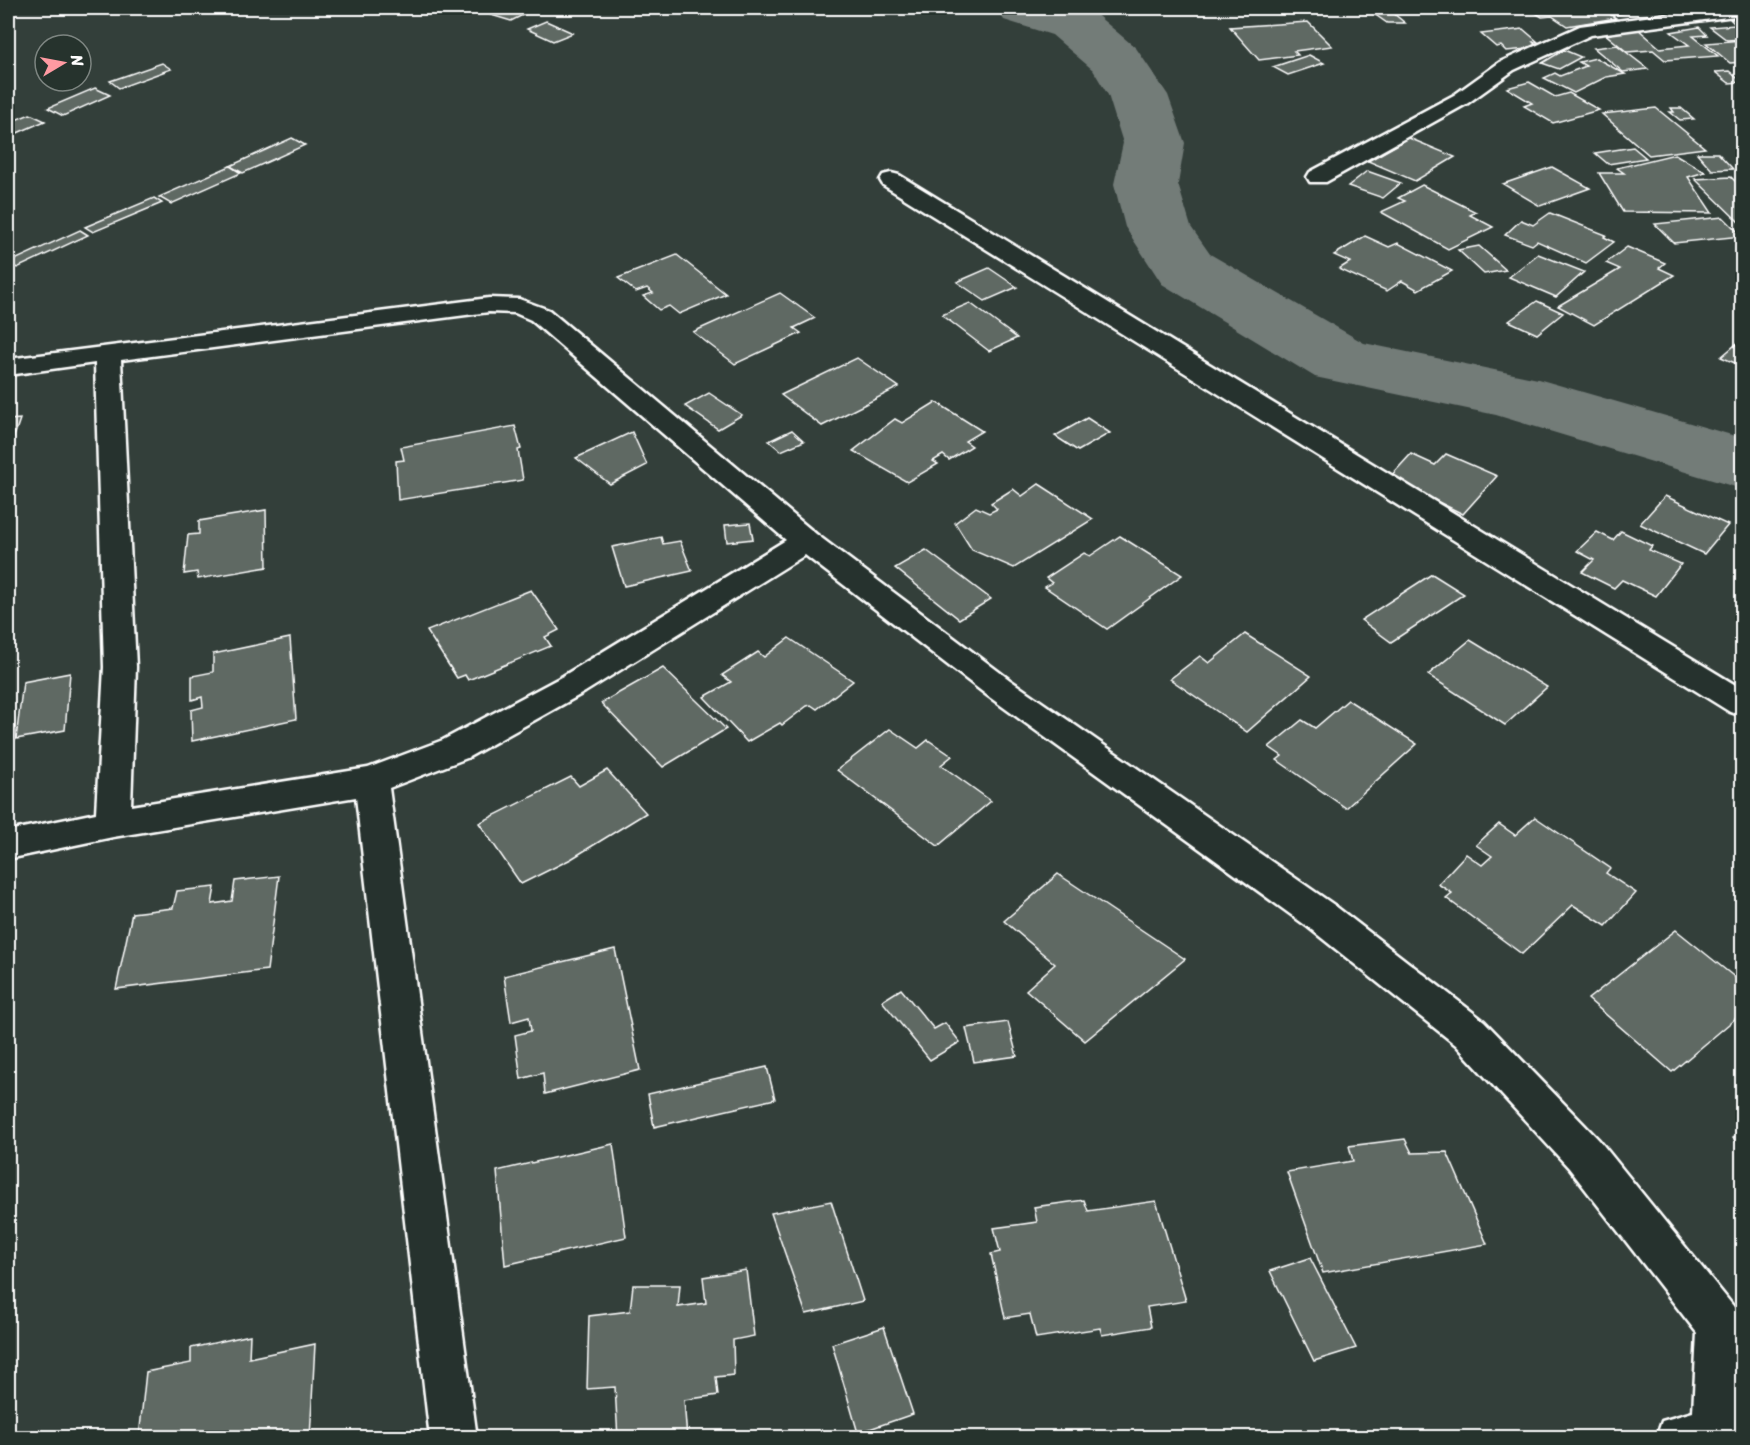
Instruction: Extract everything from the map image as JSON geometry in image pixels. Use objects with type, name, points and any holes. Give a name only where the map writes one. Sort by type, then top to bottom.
[{"type":"street","points":[[1651,8],[1672,20]]},
{"type":"street","points":[[1318,177],[1461,99],[1507,66],[1587,30],[1743,9]]},
{"type":"street","points":[[891,180],[1743,704]]},
{"type":"street","points":[[8,367],[489,305],[519,306],[540,315],[806,541],[999,688],[1321,916],[1470,1033],[1584,1154],[1731,1337],[1713,1432]]},
{"type":"street","points":[[108,355],[120,667],[113,823]]},
{"type":"street","points":[[8,845],[113,823],[371,781],[455,749],[574,684],[806,541]]},
{"type":"street","points":[[371,781],[454,1437]]},
{"type":"building","points":[[468,8],[516,8],[529,12],[511,21]]},
{"type":"building","points":[[1387,8],[1405,23],[1387,23],[1367,9]]},
{"type":"building","points":[[1517,8],[1619,8],[1626,13],[1611,15],[1616,18],[1567,26],[1552,16],[1542,17],[1531,10],[1522,11]]},
{"type":"building","points":[[1730,19],[1742,19],[1742,39],[1727,40],[1710,27],[1736,25]]},
{"type":"building","points":[[546,21],[573,33],[553,41],[527,29]]},
{"type":"building","points":[[1308,22],[1332,46],[1294,51],[1298,55],[1259,60],[1230,27]]},
{"type":"building","points":[[1699,27],[1707,35],[1693,36],[1718,56],[1665,60],[1653,50],[1627,52],[1603,32],[1638,29],[1660,48],[1689,45],[1671,32]]},
{"type":"building","points":[[1523,29],[1538,42],[1533,42],[1539,48],[1506,51],[1501,46],[1496,47],[1481,34]]},
{"type":"building","points":[[1742,40],[1742,62],[1730,63],[1706,43]]},
{"type":"building","points":[[1617,45],[1648,69],[1623,72],[1594,48]]},
{"type":"building","points":[[1564,50],[1581,57],[1559,69],[1542,63]]},
{"type":"building","points":[[1309,55],[1324,63],[1288,75],[1273,67]]},
{"type":"building","points":[[1596,58],[1625,74],[1606,77],[1574,93],[1544,78],[1555,73],[1560,76],[1586,66],[1579,62]]},
{"type":"building","points":[[162,63],[171,69],[119,88],[110,81]]},
{"type":"building","points":[[1729,71],[1742,82],[1729,83],[1715,72]]},
{"type":"building","points":[[1529,82],[1555,97],[1569,93],[1599,110],[1553,123],[1524,106],[1532,103],[1507,88]]},
{"type":"building","points":[[93,89],[110,95],[63,116],[48,108],[83,93],[93,93]]},
{"type":"building","points":[[1656,108],[1705,148],[1649,155],[1602,114]]},
{"type":"building","points":[[1671,108],[1681,108],[1694,119],[1680,120],[1670,112],[1674,112]]},
{"type":"building","points":[[30,114],[45,121],[8,137],[8,123]]},
{"type":"building","points":[[292,138],[305,145],[243,173],[230,166]]},
{"type":"building","points":[[1409,138],[1455,157],[1415,181],[1368,161]]},
{"type":"building","points":[[1633,147],[1646,158],[1608,164],[1595,153]]},
{"type":"building","points":[[1697,153],[1718,153],[1733,169],[1712,170]]},
{"type":"building","points":[[1675,154],[1705,172],[1688,177],[1712,213],[1623,212],[1599,173],[1624,173],[1617,168]]},
{"type":"building","points":[[230,166],[241,173],[171,204],[159,197]]},
{"type":"building","points":[[1552,167],[1590,188],[1540,206],[1503,184]]},
{"type":"building","points":[[1367,171],[1401,183],[1383,198],[1348,186]]},
{"type":"building","points":[[1731,177],[1742,188],[1742,225],[1695,179]]},
{"type":"building","points":[[1422,185],[1476,212],[1470,215],[1493,227],[1448,249],[1381,212],[1405,201],[1398,198]]},
{"type":"building","points":[[154,198],[162,203],[93,232],[85,227]]},
{"type":"building","points":[[1550,213],[1606,235],[1604,237],[1614,242],[1586,263],[1537,241],[1532,245],[1505,235],[1521,220],[1533,225]]},
{"type":"building","points":[[1723,217],[1742,236],[1674,243],[1655,224]]},
{"type":"building","points":[[80,230],[88,235],[17,268],[8,263]]},
{"type":"building","points":[[1365,236],[1389,247],[1398,243],[1452,271],[1418,290],[1402,281],[1387,291],[1339,269],[1350,262],[1334,255]]},
{"type":"building","points":[[1479,246],[1506,270],[1484,274],[1458,250]]},
{"type":"building","points":[[1627,247],[1665,263],[1659,268],[1674,275],[1594,325],[1558,306],[1620,269],[1606,263]]},
{"type":"building","points":[[1538,254],[1584,272],[1556,297],[1509,277]]},
{"type":"building","points":[[677,255],[726,294],[679,314],[669,306],[659,310],[643,296],[653,293],[647,288],[636,292],[618,278]]},
{"type":"building","points":[[989,268],[1017,287],[985,301],[957,282]]},
{"type":"building","points":[[780,293],[815,318],[794,328],[801,333],[735,364],[693,332]]},
{"type":"building","points":[[1537,301],[1563,313],[1537,334],[1509,321]]},
{"type":"building","points":[[970,303],[1017,338],[989,351],[942,315]]},
{"type":"building","points":[[1741,340],[1742,366],[1721,357]]},
{"type":"building","points":[[857,358],[899,387],[822,426],[781,395]]},
{"type":"building","points":[[709,393],[742,415],[718,429],[685,406]]},
{"type":"building","points":[[936,402],[982,431],[965,441],[972,446],[949,460],[943,455],[933,461],[938,464],[907,482],[853,451],[895,419],[902,423]]},
{"type":"building","points":[[1087,418],[1110,433],[1078,451],[1055,436]]},
{"type":"building","points":[[20,419],[8,454],[8,420]]},
{"type":"building","points":[[515,426],[521,449],[518,450],[523,480],[398,500],[396,461],[404,460],[401,447]]},
{"type":"building","points":[[792,430],[804,441],[781,451],[769,441]]},
{"type":"building","points":[[632,432],[647,465],[610,484],[576,458]]},
{"type":"building","points":[[1411,454],[1435,465],[1446,454],[1497,476],[1463,514],[1389,478]]},
{"type":"building","points":[[1039,484],[1093,519],[1014,568],[972,550],[955,523],[976,507],[989,513],[997,509],[991,503],[1013,489],[1022,496]]},
{"type":"building","points":[[1665,496],[1728,525],[1704,554],[1640,524]]},
{"type":"building","points":[[266,510],[267,567],[198,579],[197,572],[184,574],[188,535],[199,534],[199,521]]},
{"type":"building","points":[[750,523],[753,539],[727,542],[725,525]]},
{"type":"building","points":[[1621,531],[1652,546],[1649,550],[1681,564],[1656,596],[1622,580],[1614,588],[1582,572],[1594,560],[1577,551],[1597,532],[1613,540]]},
{"type":"building","points":[[1120,536],[1182,575],[1107,629],[1045,587],[1052,583],[1046,578],[1084,553],[1090,556]]},
{"type":"building","points":[[661,537],[663,544],[680,541],[692,571],[624,586],[612,547]]},
{"type":"building","points":[[926,550],[991,599],[959,619],[895,568]]},
{"type":"building","points":[[1432,574],[1464,594],[1391,642],[1361,620]]},
{"type":"building","points":[[531,590],[559,630],[545,637],[551,646],[468,680],[465,675],[457,678],[427,631]]},
{"type":"building","points":[[1245,634],[1311,676],[1247,732],[1170,679],[1200,656],[1209,663]]},
{"type":"building","points":[[290,638],[296,719],[192,741],[191,710],[203,707],[202,697],[192,700],[192,676],[213,672],[213,654]]},
{"type":"building","points":[[789,638],[853,681],[817,709],[811,705],[807,706],[782,725],[780,723],[747,742],[704,697],[731,682],[722,675],[758,652],[764,657]]},
{"type":"building","points":[[1470,640],[1547,687],[1505,725],[1428,675]]},
{"type":"building","points":[[663,668],[726,729],[663,767],[601,703]]},
{"type":"building","points":[[70,673],[65,730],[16,739],[23,682]]},
{"type":"building","points":[[1348,700],[1417,744],[1346,808],[1277,760],[1282,756],[1269,747],[1302,720],[1315,728]]},
{"type":"building","points":[[890,729],[918,748],[928,740],[952,756],[941,765],[991,801],[938,846],[837,770]]},
{"type":"building","points":[[607,770],[646,813],[571,859],[521,884],[479,823],[571,777],[579,786]]},
{"type":"building","points":[[1535,817],[1610,868],[1606,873],[1636,893],[1606,926],[1573,905],[1522,954],[1446,898],[1452,893],[1438,884],[1466,854],[1482,865],[1492,856],[1476,845],[1499,824],[1515,835]]},
{"type":"building","points":[[1058,874],[1185,959],[1085,1041],[1026,990],[1055,964],[1004,921]]},
{"type":"building","points":[[279,876],[267,970],[116,989],[132,913],[173,908],[177,891],[215,887],[212,904],[232,901],[235,881]]},
{"type":"building","points":[[1676,930],[1742,983],[1742,1013],[1672,1072],[1588,999]]},
{"type":"building","points":[[615,949],[640,1070],[545,1094],[543,1073],[521,1079],[515,1035],[531,1031],[529,1017],[511,1022],[504,976]]},
{"type":"building","points":[[901,989],[934,1029],[945,1023],[960,1042],[930,1060],[882,1001]]},
{"type":"building","points":[[1008,1022],[1017,1056],[974,1062],[966,1028]]},
{"type":"building","points":[[767,1067],[775,1099],[654,1127],[648,1094]]},
{"type":"building","points":[[1742,1131],[1742,1147],[1733,1138]]},
{"type":"building","points":[[1405,1139],[1412,1153],[1447,1152],[1487,1244],[1323,1273],[1287,1172],[1353,1161],[1349,1146]]},
{"type":"building","points":[[613,1144],[626,1237],[505,1265],[497,1171]]},
{"type":"building","points":[[1084,1200],[1088,1211],[1156,1201],[1186,1301],[1147,1307],[1151,1327],[1102,1335],[1100,1328],[1036,1338],[1030,1314],[1005,1318],[991,1254],[1000,1252],[994,1228],[1037,1222],[1034,1207]]},
{"type":"building","points":[[831,1201],[863,1301],[806,1314],[771,1213]]},
{"type":"building","points":[[1310,1258],[1356,1348],[1314,1361],[1270,1271]]},
{"type":"building","points":[[746,1270],[754,1336],[733,1340],[734,1375],[716,1377],[718,1395],[684,1400],[687,1438],[618,1438],[615,1387],[587,1389],[589,1316],[630,1311],[633,1285],[680,1285],[678,1307],[706,1303],[703,1277]]},
{"type":"building","points":[[884,1327],[913,1414],[858,1433],[832,1344]]},
{"type":"building","points":[[250,1335],[249,1358],[315,1344],[310,1438],[139,1438],[146,1372],[191,1363],[191,1348]]},
{"type":"waterway","points":[[1023,8],[1072,23],[1116,60],[1138,95],[1154,143],[1146,184],[1158,227],[1186,269],[1341,361],[1511,395],[1742,464]]}]
